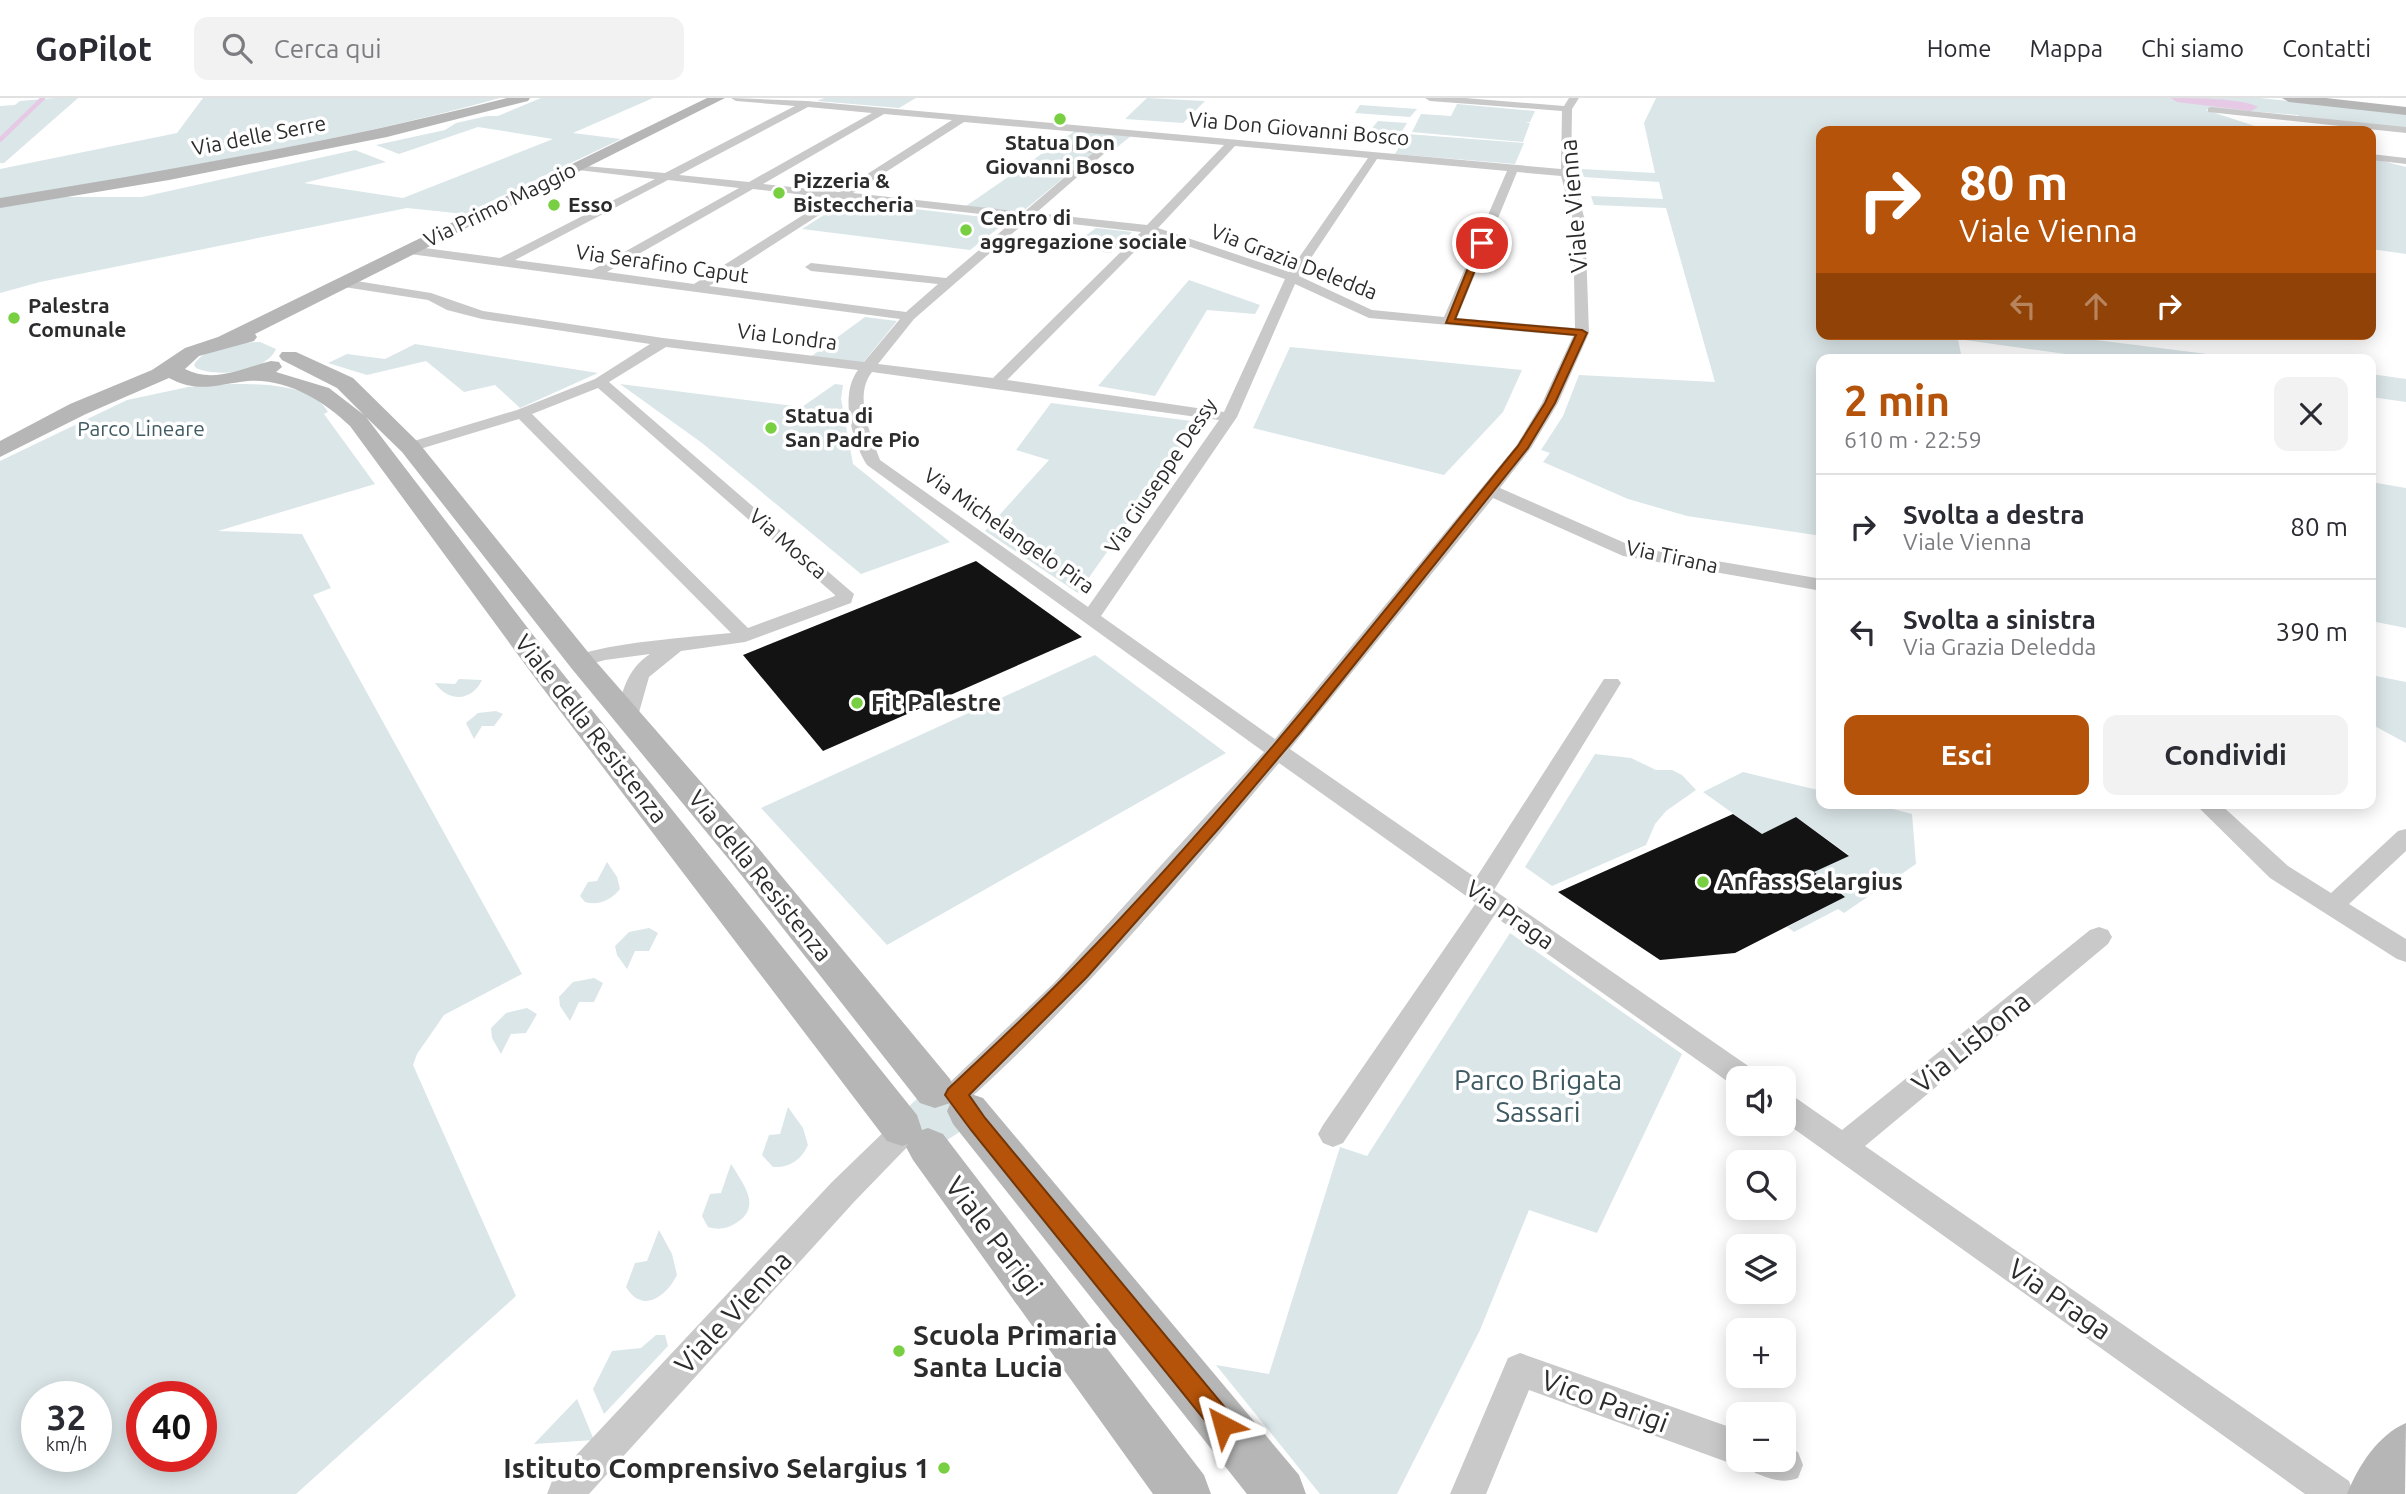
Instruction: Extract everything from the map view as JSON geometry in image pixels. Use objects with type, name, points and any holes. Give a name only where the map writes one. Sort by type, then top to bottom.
[{"type":"street","points":[[408,129],[509,98]]},
{"type":"street","name":"Via delle Serre","points":[[0,203],[169,175],[408,129],[523,98]]},
{"type":"street","points":[[408,129],[446,124],[538,98]]},
{"type":"street","name":"Via Primo Maggio","points":[[225,341],[718,98]]},
{"type":"street","name":"Via Don Giovanni Bosco","points":[[736,98],[1566,173]]},
{"type":"street","points":[[1430,98],[1567,109]]},
{"type":"street","name":"Viale Vienna","points":[[953,1099],[1081,972],[1276,751],[1523,448],[1550,403],[1582,333],[1579,220],[1566,173],[1567,109],[1574,98]]},
{"type":"street","points":[[2289,98],[2406,111]]},
{"type":"street","points":[[502,262],[807,104]]},
{"type":"street","points":[[2262,126],[2211,110],[2367,126]]},
{"type":"street","points":[[595,274],[883,111]]},
{"type":"street","points":[[695,289],[963,118]]},
{"type":"street","points":[[2376,127],[2406,130]]},
{"type":"street","points":[[996,383],[1233,142]]},
{"type":"street","name":"Via Michelangelo Pira","points":[[1057,146],[1102,151],[909,316],[861,376],[855,396],[863,435],[873,462],[1276,751]]},
{"type":"street","name":"Via Giuseppe Dessy","points":[[1091,617],[1229,417],[1292,277],[1375,155]]},
{"type":"street","points":[[2376,158],[2406,161]]},
{"type":"street","name":"Via Grazia Deledda","points":[[578,167],[1150,229],[1292,277],[1369,314],[1582,333]]},
{"type":"street","points":[[1449,321],[1514,167]]},
{"type":"street","name":"Via Serafino Caput","points":[[410,250],[909,316]]},
{"type":"street","points":[[811,267],[951,282]]},
{"type":"street","name":"Via Londra","points":[[344,282],[431,297],[452,307],[482,315],[663,342],[996,383],[1229,417]]},
{"type":"street","points":[[282,314],[272,326],[282,347]]},
{"type":"street","points":[[0,450],[57,419],[140,385],[174,366],[192,352],[244,337],[282,347]]},
{"type":"street","points":[[410,447],[522,413],[600,382],[663,342]]},
{"type":"street","points":[[107,398],[195,380],[251,374],[282,347]]},
{"type":"street","name":"Viale della Resistenza","points":[[282,347],[345,383],[410,447],[581,662]]},
{"type":"street","points":[[174,366],[174,372],[181,377],[195,380]]},
{"type":"street","name":"Viale della Resistenza","points":[[251,374],[289,380],[321,391],[339,402],[358,421],[549,676],[911,1136]]},
{"type":"street","name":"Via Mosca","points":[[581,662],[602,654],[684,646],[745,636],[836,603],[844,599],[845,594],[600,382]]},
{"type":"street","points":[[522,413],[745,636]]},
{"type":"street","name":"Via Tirana","points":[[1490,490],[1629,552],[1816,584]]},
{"type":"street","name":"Via Mosca","points":[[628,718],[632,689],[639,675],[657,657],[684,646]]},
{"type":"street","name":"Via della Resistenza","points":[[581,662],[953,1099]]},
{"type":"street","points":[[1333,1134],[1485,898],[1611,683]]},
{"type":"street","name":"Via Praga","points":[[1276,751],[1727,1066]]},
{"type":"street","points":[[2211,809],[2279,872],[2406,951]]},
{"type":"street","points":[[2332,906],[2406,837]]},
{"type":"street","name":"Via Lisbona","points":[[1843,1146],[2099,937]]},
{"type":"street","points":[[911,1136],[901,1119],[911,1102],[953,1099],[1280,1494]]},
{"type":"street","name":"Via Praga","points":[[1796,1114],[2336,1494]]},
{"type":"street","name":"Viale Vienna","points":[[565,1494],[843,1192],[911,1136]]},
{"type":"street","name":"Viale Parigi","points":[[911,1136],[1185,1494]]},
{"type":"street","name":"Vico Parigi","points":[[1468,1494],[1520,1370],[1726,1444]]},
{"type":"street","points":[[2373,1494],[2406,1449]]},
{"type":"green space","points":[[55,98],[78,98],[4,163],[0,163],[0,106]]},
{"type":"green space","points":[[203,98],[500,98],[314,142],[0,200],[0,169],[177,133]]},
{"type":"green space","points":[[541,98],[653,98],[573,133],[621,139],[465,214],[407,208],[40,282],[0,293],[0,205],[63,197],[142,197],[355,150],[386,162],[304,183],[403,198],[553,139],[478,127],[399,154],[376,145],[445,130],[456,123],[498,116]]},
{"type":"green space","points":[[824,98],[916,98],[899,108],[817,101]]},
{"type":"green space","points":[[1147,98],[1205,101],[1183,123],[1125,119]]},
{"type":"green space","points":[[1656,98],[2260,98],[2406,114],[2406,129],[2298,115],[2211,108],[2206,110],[2255,126],[1816,126],[1816,340],[1958,340],[1961,354],[1816,354],[1816,535],[1687,516],[1628,499],[1543,462],[1550,453],[1541,450],[1563,416],[1579,375],[1715,382],[1666,208],[1594,205],[1591,196],[1663,199],[1659,182],[1584,177],[1581,169],[1655,173],[1644,123]]},
{"type":"green space","points":[[1457,104],[1535,111],[1530,122],[1525,122],[1530,123],[1523,142],[1412,132],[1421,114],[1451,116]]},
{"type":"green space","points":[[1360,105],[1417,109],[1410,117],[1355,113]]},
{"type":"green space","points":[[1378,121],[1407,123],[1396,141],[1364,138]]},
{"type":"green space","points":[[1075,131],[1131,136],[1116,148],[1101,147],[1022,212],[966,206]]},
{"type":"green space","points":[[1407,134],[1524,143],[1515,164],[1395,154]]},
{"type":"green space","points":[[2376,159],[2406,167],[2406,254],[2376,250]]},
{"type":"green space","points":[[846,201],[1009,220],[970,250],[802,229]]},
{"type":"green space","points":[[1096,228],[1132,232],[1111,253],[1069,248]]},
{"type":"green space","points":[[1189,280],[1260,305],[1255,314],[1207,310],[1155,396],[1098,386]]},
{"type":"green space","points":[[865,317],[897,321],[862,364],[809,358]]},
{"type":"green space","points":[[1965,340],[2096,340],[2207,354],[2065,354]]},
{"type":"green space","points":[[260,342],[276,349],[271,357],[252,368],[216,372],[205,371],[194,365],[214,349]]},
{"type":"green space","points":[[415,344],[598,373],[520,408],[495,385],[464,392],[426,361],[367,375],[328,363],[347,354],[385,359]]},
{"type":"green space","points":[[1290,347],[1522,370],[1503,412],[1444,475],[1253,428]]},
{"type":"green space","points":[[2376,375],[2406,379],[2406,402],[2376,398]]},
{"type":"green space","points":[[620,384],[802,407],[835,384],[843,385],[841,399],[853,464],[950,542],[861,574],[702,443]]},
{"type":"green space","name":"Parco Lineare","points":[[270,385],[310,395],[328,412],[324,414],[375,484],[218,531],[302,534],[331,588],[313,595],[522,974],[444,1015],[417,1054],[413,1065],[516,1296],[296,1494],[0,1494],[0,461],[127,400],[188,387]]},
{"type":"green space","points":[[1051,403],[1199,422],[1078,593],[985,531],[1049,460],[1016,450]]},
{"type":"green space","points":[[2376,483],[2406,488],[2406,628],[2376,622]]},
{"type":"green space","points":[[1095,655],[1226,753],[887,945],[761,808]]},
{"type":"green space","points":[[2376,676],[2406,682],[2406,743],[2376,727]]},
{"type":"green space","points":[[459,679],[482,680],[472,692],[460,697],[446,694],[435,683],[455,684]]},
{"type":"green space","points":[[496,711],[503,714],[494,726],[482,726],[474,739],[466,723],[478,713]]},
{"type":"green space","points":[[1595,754],[1631,758],[1656,770],[1672,770],[1682,775],[1696,790],[1666,811],[1655,824],[1646,845],[1552,886],[1525,867]]},
{"type":"green space","points":[[1743,772],[1816,790],[1816,809],[1893,809],[1912,814],[1916,864],[1844,913],[1838,909],[1794,932],[1787,927],[1844,897],[1814,872],[1849,855],[1796,817],[1762,834],[1703,792]]},
{"type":"green space","points":[[607,862],[617,877],[620,889],[604,901],[585,902],[580,896],[588,882],[597,881]]},
{"type":"green space","points":[[649,928],[658,933],[649,951],[635,951],[627,969],[617,955],[615,946],[629,932]]},
{"type":"green space","name":"Parco Brigata Sassari","points":[[1510,933],[1682,1054],[1597,1233],[1529,1210],[1480,1330],[1397,1494],[1320,1494],[1216,1365],[1269,1374],[1340,1147],[1367,1156]]},
{"type":"green space","points":[[594,978],[603,983],[594,1002],[579,1002],[570,1021],[560,1006],[559,997],[573,982]]},
{"type":"green space","points":[[527,1008],[537,1014],[526,1033],[511,1034],[501,1054],[492,1038],[491,1028],[506,1013]]},
{"type":"green space","points":[[958,1096],[964,1129],[938,1146],[918,1145],[905,1110],[919,1097]]},
{"type":"green space","points":[[788,1107],[803,1128],[808,1145],[794,1162],[773,1167],[762,1155],[769,1135],[780,1134]]},
{"type":"green space","points":[[731,1164],[748,1195],[748,1210],[744,1217],[729,1227],[708,1227],[702,1216],[710,1194],[721,1193]]},
{"type":"green space","points":[[659,1230],[672,1254],[677,1275],[660,1296],[646,1301],[639,1300],[626,1287],[635,1263],[647,1261]]},
{"type":"green space","points":[[656,1335],[665,1335],[668,1346],[604,1414],[593,1389],[612,1351],[641,1348]]},
{"type":"green space","points":[[577,1399],[594,1440],[534,1444]]},
{"type":"building","name":"Fit Palestre","points":[[976,561],[1082,637],[823,751],[743,655]]},
{"type":"building","name":"Anfass Selargius","points":[[1733,814],[1762,834],[1796,817],[1849,856],[1814,872],[1845,897],[1735,953],[1660,960],[1558,892]]},
{"type":"waterway","points":[[0,140],[43,98]]},
{"type":"waterway","points":[[2177,98],[2251,107]]},
{"type":"place","name":"Statua Don Giovanni Bosco","points":[[1060,119]]},
{"type":"place","name":"Pizzeria & Bisteccheria","points":[[779,193]]},
{"type":"place","name":"Esso","points":[[554,205]]},
{"type":"place","name":"Centro di aggregazione sociale","points":[[966,230]]},
{"type":"place","name":"Palestra Comunale","points":[[14,318]]},
{"type":"place","name":"Statua di San Padre Pio","points":[[771,428]]},
{"type":"place","name":"Fit Palestre","points":[[857,703]]},
{"type":"place","name":"Anfass Selargius","points":[[1703,882]]},
{"type":"place","name":"Scuola Primaria Santa Lucia","points":[[899,1351]]},
{"type":"place","name":"Istituto Comprensivo Selargius 1","points":[[944,1468]]},
{"type":"route","points":[[1223,1425],[978,1124],[965,1103],[955,1095],[1081,972],[1214,823],[1297,727],[1523,448],[1550,403],[1582,333],[1449,321],[1482,243]]}]
